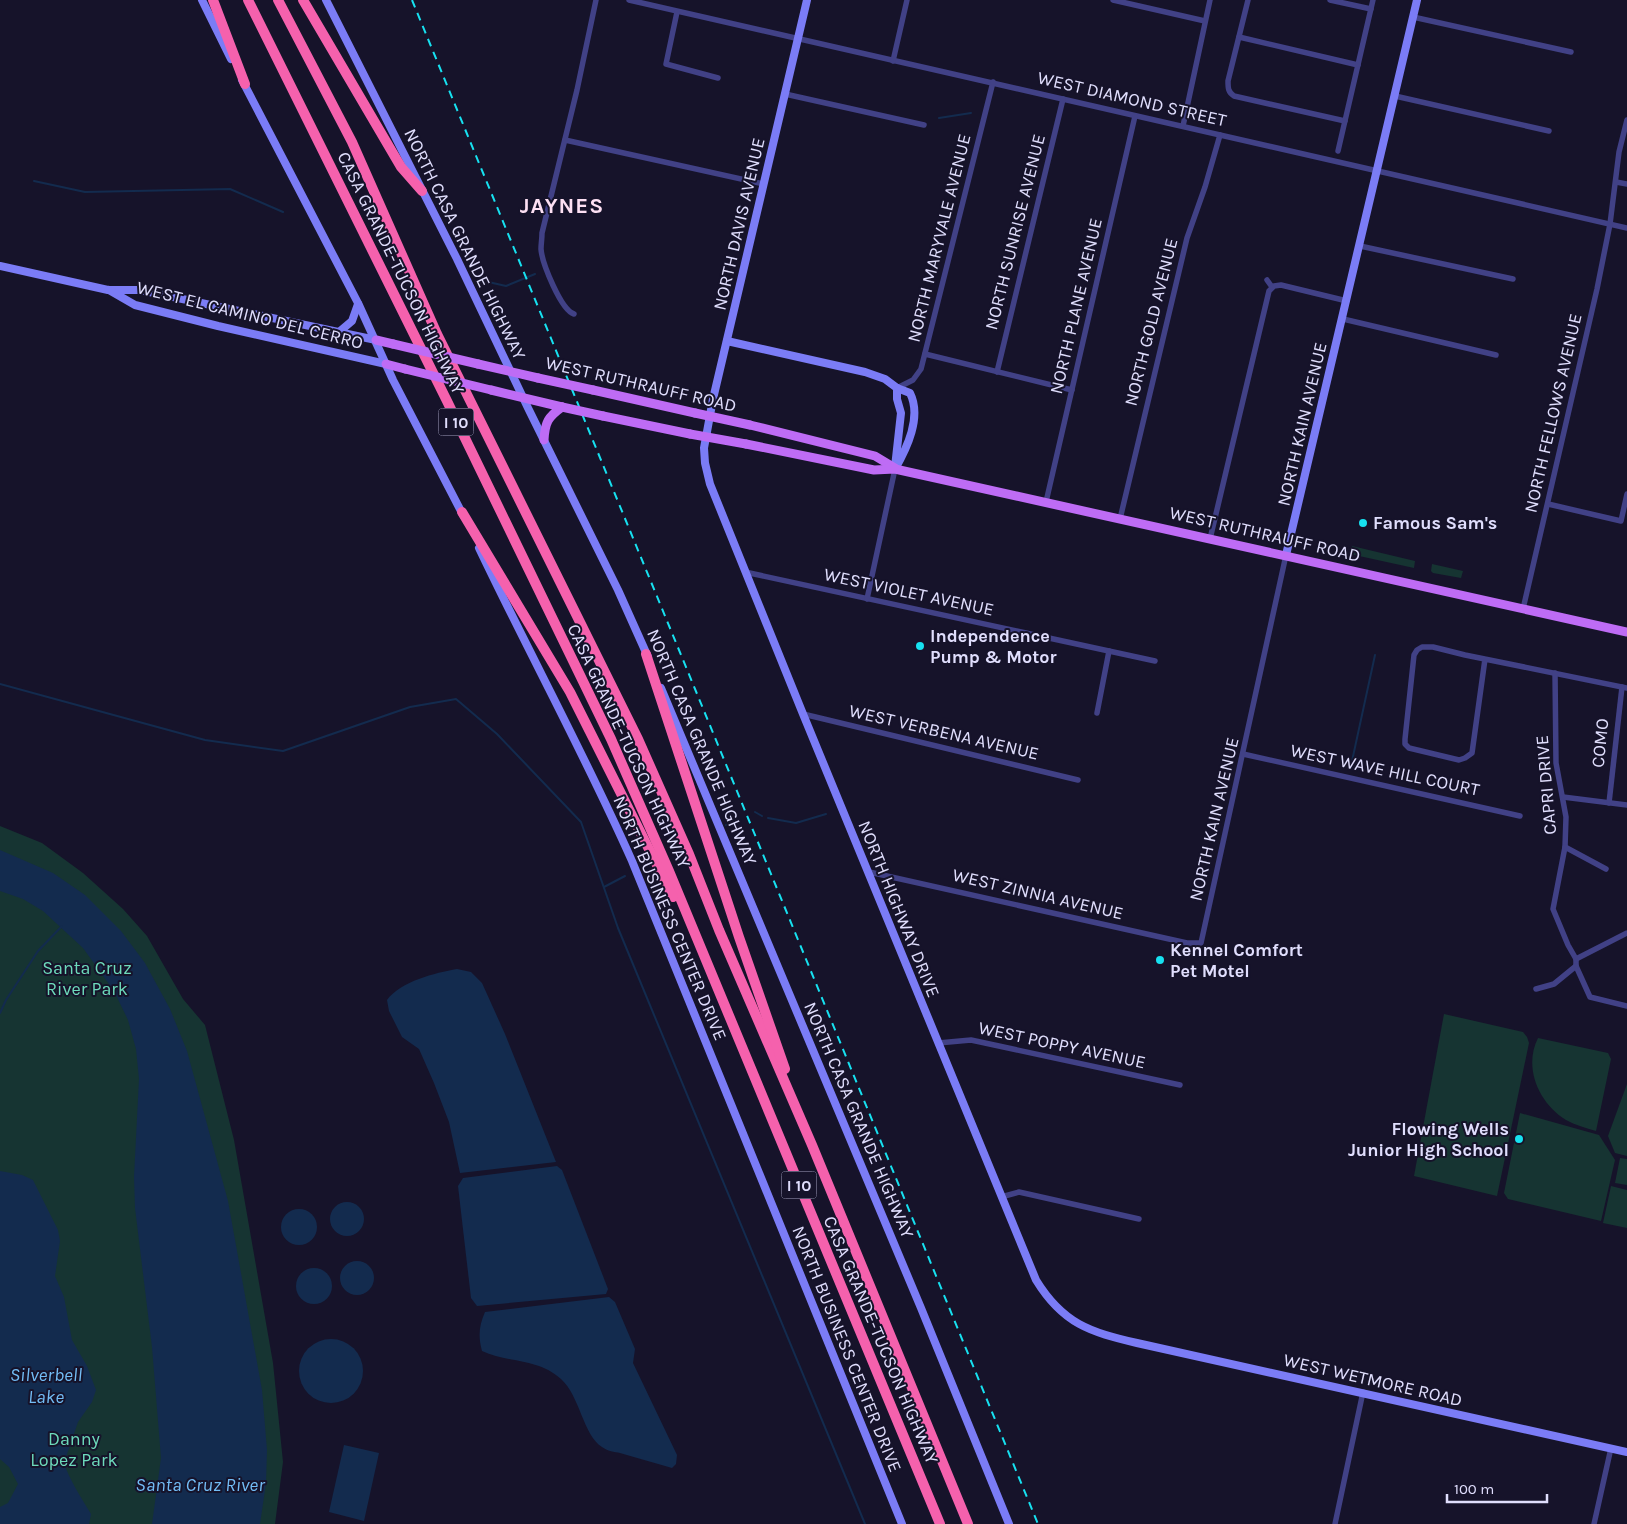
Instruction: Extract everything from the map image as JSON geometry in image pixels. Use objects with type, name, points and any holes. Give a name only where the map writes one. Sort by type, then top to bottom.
[{"type":"highway","points":[[213,0],[245,84]]},
{"type":"highway","name":"CASA GRANDE-TUCSON HIGHWAY","points":[[248,0],[447,401],[611,739],[659,846],[940,1524]]},
{"type":"highway","name":"CASA GRANDE-TUCSON HIGHWAY","points":[[278,0],[352,142],[437,334],[638,739],[689,854],[723,939],[802,1122],[968,1524]]},
{"type":"highway","points":[[303,0],[401,167],[422,191]]},
{"type":"highway","points":[[462,512],[570,692],[708,964]]},
{"type":"highway","points":[[646,654],[802,1122]]},
{"type":"main road","points":[[202,0],[214,27],[376,340]]},
{"type":"main road","name":"NORTH CASA GRANDE HIGHWAY","points":[[326,0],[512,372],[618,590],[689,751],[1009,1524]]},
{"type":"main road","name":"NORTH DAVIS AVENUE","points":[[704,456],[711,409],[807,0]]},
{"type":"main road","name":"NORTH KAIN AVENUE","points":[[1286,555],[1418,0]]},
{"type":"main road","name":"WEST EL CAMINO DEL CERRO","points":[[0,266],[108,290],[140,290],[376,340]]},
{"type":"main road","name":"WEST EL CAMINO DEL CERRO","points":[[108,290],[135,305],[386,364]]},
{"type":"main road","points":[[339,332],[352,321],[358,303]]},
{"type":"main road","name":"WEST RUTHRAUFF ROAD","points":[[376,340],[750,425],[875,456],[895,469]]},
{"type":"main road","name":"NORTH BUSINESS CENTER DRIVE","points":[[376,340],[393,380],[462,512],[502,596],[608,806],[902,1524]]},
{"type":"main road","points":[[727,341],[865,372],[885,379],[897,388],[910,393],[914,409],[907,449],[895,469]]},
{"type":"main road","name":"WEST RUTHRAUFF ROAD","points":[[386,364],[557,407],[874,470],[895,469],[1627,632]]},
{"type":"main road","points":[[895,469],[901,414],[897,399],[897,388]]},
{"type":"main road","points":[[544,440],[548,418],[557,407]]},
{"type":"main road","name":"NORTH HIGHWAY DRIVE","points":[[704,456],[710,484],[745,572],[1036,1280],[1049,1300],[1074,1321],[1092,1332],[1113,1337]]},
{"type":"main road","name":"WEST WETMORE ROAD","points":[[1113,1337],[1627,1452]]},
{"type":"street","points":[[574,314],[569,313],[563,304],[544,264],[541,250],[542,233],[596,0]]},
{"type":"street","name":"WEST DIAMOND STREET","points":[[630,0],[1627,228]]},
{"type":"street","points":[[893,61],[907,0]]},
{"type":"street","points":[[1113,0],[1205,21]]},
{"type":"street","points":[[1183,126],[1210,0]]},
{"type":"street","points":[[1248,0],[1228,81],[1230,93],[1234,96],[1345,121]]},
{"type":"street","points":[[1330,0],[1371,9]]},
{"type":"street","points":[[1338,151],[1373,0]]},
{"type":"street","points":[[677,12],[666,64],[718,78]]},
{"type":"street","points":[[1414,17],[1571,52]]},
{"type":"street","points":[[1239,37],[1358,65]]},
{"type":"street","name":"NORTH MARYVALE AVENUE","points":[[897,388],[916,378],[921,369],[993,82]]},
{"type":"street","points":[[785,94],[924,125]]},
{"type":"street","points":[[1395,96],[1549,130]]},
{"type":"street","name":"NORTH SUNRISE AVENUE","points":[[997,372],[1063,99]]},
{"type":"street","name":"NORTH PLANE AVENUE","points":[[1046,502],[1135,116]]},
{"type":"street","name":"NORTH FELLOWS AVENUE","points":[[1523,609],[1597,289],[1610,224],[1619,152],[1627,120]]},
{"type":"street","name":"NORTH GOLD AVENUE","points":[[1120,518],[1186,238],[1206,188],[1220,135]]},
{"type":"street","points":[[565,140],[764,184]]},
{"type":"street","points":[[1616,182],[1627,184]]},
{"type":"street","points":[[1360,246],[1513,279]]},
{"type":"street","points":[[1267,280],[1272,288]]},
{"type":"street","points":[[1210,539],[1268,293],[1272,288],[1281,285],[1347,302]]},
{"type":"street","points":[[1342,319],[1496,356]]},
{"type":"street","points":[[925,354],[1072,390]]},
{"type":"street","points":[[867,599],[895,469]]},
{"type":"street","points":[[1548,504],[1621,521],[1627,494]]},
{"type":"street","name":"NORTH KAIN AVENUE","points":[[1202,943],[1286,555]]},
{"type":"street","name":"WEST VIOLET AVENUE","points":[[745,572],[1155,662]]},
{"type":"street","points":[[1485,659],[1473,749],[1468,759],[1459,760],[1404,748],[1414,655],[1421,645],[1624,688]]},
{"type":"street","points":[[1096,713],[1108,651]]},
{"type":"street","name":"CAPRI DRIVE","points":[[1555,673],[1556,763],[1566,818],[1565,847],[1553,910],[1576,959],[1576,966],[1590,997],[1627,1006]]},
{"type":"street","name":"COMO","points":[[1609,803],[1624,688]]},
{"type":"street","name":"WEST VERBENA AVENUE","points":[[803,714],[1078,780]]},
{"type":"street","name":"WEST WAVE HILL COURT","points":[[1243,754],[1520,816]]},
{"type":"street","points":[[1563,797],[1627,805]]},
{"type":"street","points":[[1565,847],[1606,869]]},
{"type":"street","name":"WEST ZINNIA AVENUE","points":[[869,872],[1187,943],[1202,943]]},
{"type":"street","points":[[1576,959],[1627,933]]},
{"type":"street","points":[[1536,990],[1554,984],[1576,966]]},
{"type":"street","name":"WEST POPPY AVENUE","points":[[938,1043],[970,1040],[1180,1085]]},
{"type":"street","points":[[1001,1197],[1019,1192],[1139,1219]]},
{"type":"street","points":[[1335,1524],[1363,1392]]},
{"type":"street","points":[[1594,1524],[1611,1448]]},
{"type":"green space","points":[[1352,546],[1415,561],[1414,568],[1350,554]]},
{"type":"green space","points":[[1432,564],[1463,571],[1461,578],[1433,573],[1431,571]]},
{"type":"green space","name":"Santa Cruz River Park","points":[[0,826],[42,843],[83,873],[123,909],[147,936],[183,999],[205,1025],[234,1140],[273,1363],[283,1462],[275,1524],[0,1524]]},
{"type":"green space","points":[[1444,1014],[1523,1032],[1529,1043],[1497,1196],[1414,1176]]},
{"type":"green space","points":[[1538,1038],[1608,1053],[1611,1059],[1596,1131],[1566,1120],[1556,1113],[1541,1094],[1533,1073],[1532,1061]]},
{"type":"green space","points":[[1627,1084],[1627,1156],[1615,1153],[1608,1136]]},
{"type":"green space","points":[[1520,1113],[1599,1135],[1615,1160],[1601,1221],[1508,1199],[1504,1193]]},
{"type":"green space","points":[[1620,1158],[1627,1159],[1627,1185],[1615,1183]]},
{"type":"green space","points":[[1611,1186],[1627,1190],[1627,1228],[1603,1223]]},
{"type":"water","name":"Santa Cruz River","points":[[0,850],[53,873],[85,895],[121,931],[145,963],[170,1009],[187,1051],[228,1201],[262,1390],[267,1450],[266,1483],[260,1524],[152,1524],[161,1458],[152,1347],[135,1208],[134,1177],[139,1079],[136,1049],[128,1020],[114,991],[83,948],[43,911],[23,899],[0,891]]},
{"type":"water","points":[[457,969],[471,972],[482,983],[505,1034],[556,1162],[460,1173],[449,1122],[434,1083],[419,1049],[402,1037],[389,1011],[387,1000],[393,993],[419,979]]},
{"type":"water","points":[[557,1166],[562,1170],[608,1289],[606,1294],[477,1306],[471,1298],[458,1186],[463,1178]]},
{"type":"water","name":"Silverbell Lake","points":[[0,1171],[22,1175],[33,1180],[58,1230],[60,1241],[55,1276],[64,1297],[72,1340],[87,1366],[96,1390],[92,1402],[78,1422],[64,1463],[66,1470],[91,1514],[89,1524],[0,1524],[0,1507],[8,1503],[18,1484],[9,1467],[0,1459]]},
{"type":"water","points":[[347,1202],[354,1203],[359,1207],[363,1212],[363,1226],[359,1231],[354,1235],[347,1236],[340,1235],[335,1231],[331,1226],[330,1219],[331,1212],[335,1207],[340,1203]]},
{"type":"water","points":[[299,1209],[311,1215],[317,1227],[311,1239],[299,1245],[287,1239],[281,1227],[287,1215]]},
{"type":"water","points":[[357,1261],[364,1262],[369,1266],[373,1271],[373,1285],[369,1290],[364,1294],[357,1295],[350,1294],[345,1290],[341,1285],[340,1278],[341,1271],[345,1266],[350,1262]]},
{"type":"water","points":[[314,1268],[326,1274],[332,1286],[326,1298],[314,1304],[302,1298],[296,1286],[302,1274]]},
{"type":"water","points":[[609,1297],[615,1302],[635,1349],[633,1363],[677,1455],[676,1464],[672,1468],[604,1448],[590,1434],[573,1395],[567,1386],[552,1372],[533,1364],[482,1351],[480,1331],[485,1312]]},
{"type":"water","points":[[325,1339],[337,1339],[354,1348],[361,1359],[363,1371],[361,1383],[354,1394],[337,1403],[325,1403],[313,1398],[304,1389],[299,1377],[299,1365],[304,1353],[313,1344]]},
{"type":"water","points":[[344,1445],[379,1453],[364,1521],[329,1512]]},
{"type":"waterway","points":[[939,118],[971,113]]},
{"type":"waterway","points":[[34,181],[85,192],[230,189],[283,212]]},
{"type":"waterway","points":[[484,281],[506,286],[535,274]]},
{"type":"waterway","points":[[1349,767],[1352,761],[1375,655]]},
{"type":"waterway","points":[[0,684],[205,740],[283,751],[410,707],[456,699],[497,734],[581,822],[618,928],[865,1524]]},
{"type":"waterway","points":[[755,812],[762,816]]},
{"type":"waterway","points":[[768,818],[796,823],[826,814]]},
{"type":"waterway","points":[[726,825],[735,820]]},
{"type":"waterway","points":[[604,887],[625,876]]},
{"type":"waterway","points":[[0,1013],[6,1000],[38,951],[62,926]]},
{"type":"railway","points":[[412,0],[1038,1524]]},
{"type":"place","name":"Famous Sam's","points":[[1363,523]]},
{"type":"place","name":"Independence Pump & Motor","points":[[920,646]]},
{"type":"place","name":"Kennel Comfort Pet Motel","points":[[1160,960]]},
{"type":"place","name":"Flowing Wells Junior High School","points":[[1519,1139]]},
{"type":"district","name":"JAYNES","points":[[562,205]]},
{"type":"park label","name":"Danny Lopez Park","points":[[74,1449]]}]
